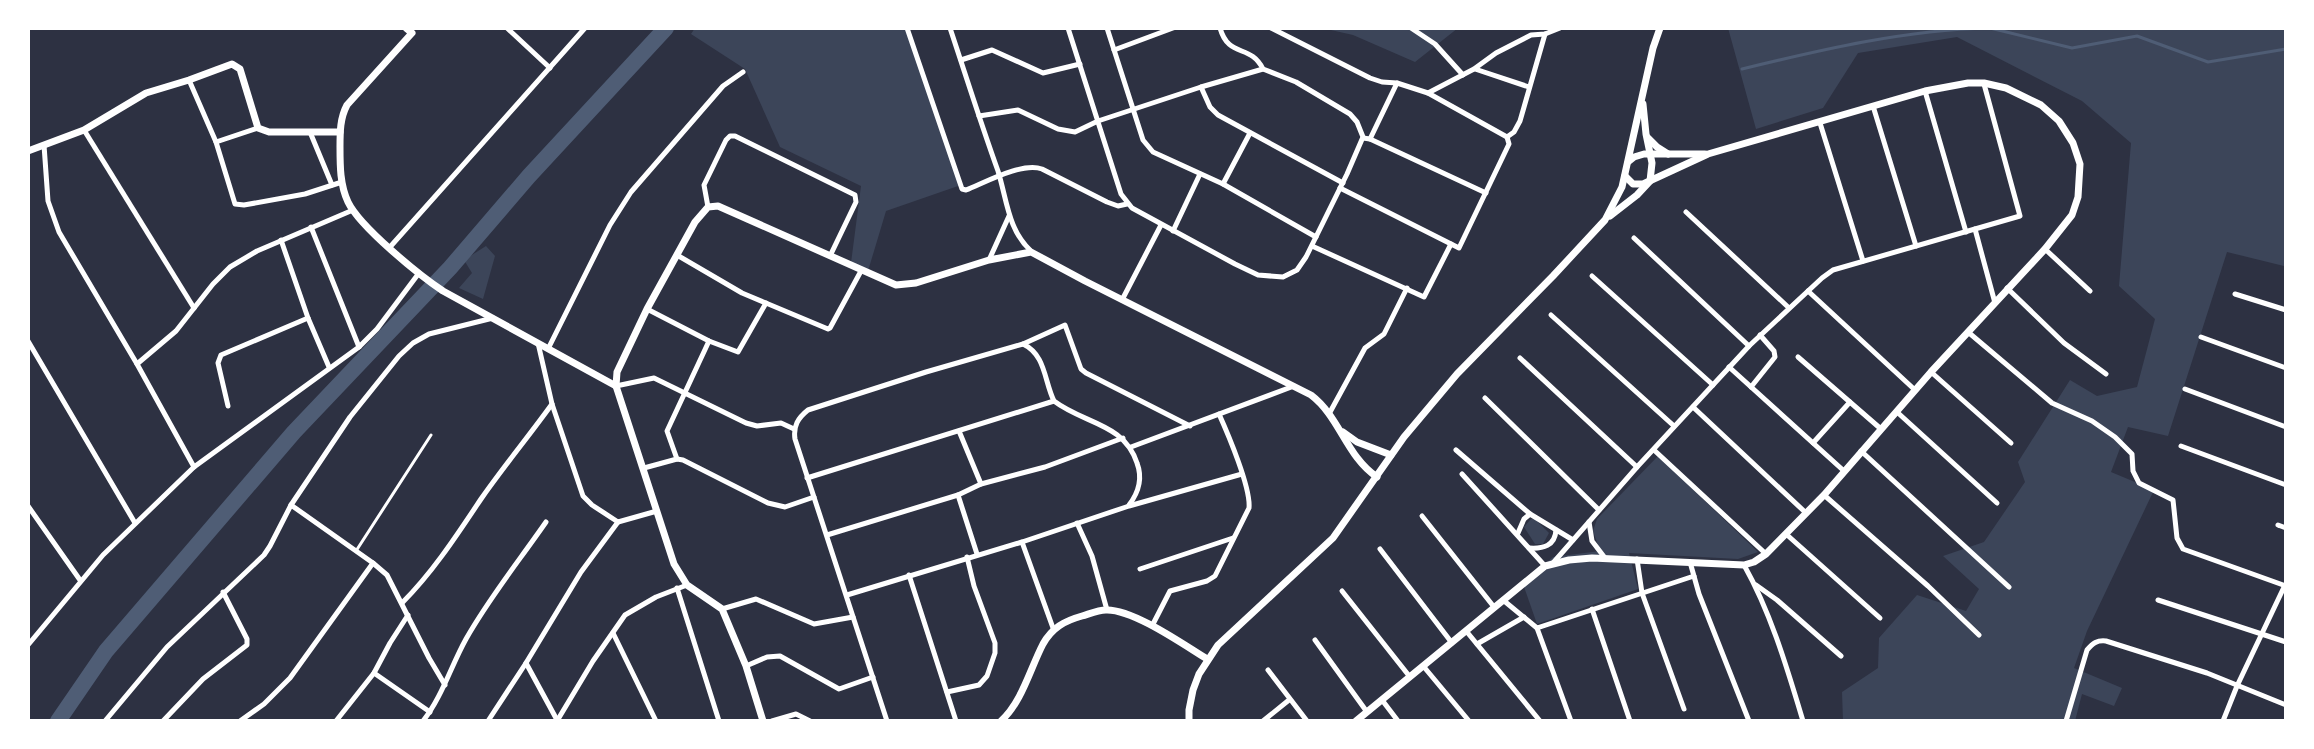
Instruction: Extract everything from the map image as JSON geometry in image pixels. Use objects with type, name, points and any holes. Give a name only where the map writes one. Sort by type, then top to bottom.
[{"type":"street","points":[[507,28],[550,68]]},
{"type":"street","points":[[390,247],[585,28]]},
{"type":"street","points":[[907,28],[961,188],[966,190],[1032,166],[1107,202],[1118,206],[1127,204]]},
{"type":"street","points":[[950,28],[1009,215],[1018,236],[1031,252],[1319,401],[1360,463],[1377,477]]},
{"type":"street","points":[[1068,28],[1121,194],[1127,204],[1235,264],[1268,278],[1283,277],[1297,270],[1397,83]]},
{"type":"street","points":[[1107,28],[1143,140],[1153,152],[1223,184],[1316,237]]},
{"type":"street","points":[[1114,50],[1173,28]]},
{"type":"street","points":[[1220,28],[1225,41],[1254,57],[1263,69],[1296,82],[1350,114],[1366,138],[1486,193]]},
{"type":"street","points":[[1271,28],[1370,78],[1428,93],[1508,140]]},
{"type":"street","points":[[1411,28],[1435,44],[1463,75]]},
{"type":"street","points":[[1428,93],[1531,35],[1560,28]]},
{"type":"street","points":[[1605,220],[1617,200],[1625,176],[1660,28]]},
{"type":"street","points":[[412,30],[347,105],[342,116],[342,182],[347,200],[367,226],[426,280],[443,291],[616,386],[654,378],[746,423],[757,426],[781,423],[794,429]]},
{"type":"street","points":[[1201,87],[1211,110],[1341,186],[1459,248],[1508,140],[1517,127],[1545,34]]},
{"type":"street","points":[[961,60],[992,50],[1048,74],[1080,64]]},
{"type":"street","points":[[28,151],[84,130],[146,93],[232,64],[238,66],[258,128]]},
{"type":"street","points":[[979,116],[1018,110],[1069,132],[1263,69]]},
{"type":"street","points":[[1474,69],[1529,87]]},
{"type":"street","points":[[548,349],[610,225],[631,192],[723,86],[743,72]]},
{"type":"street","points":[[189,80],[216,142],[235,204],[305,194],[342,182]]},
{"type":"street","points":[[1548,565],[1606,558],[1744,565],[1766,554],[1824,495],[1931,372],[2045,249],[2072,215],[2078,197],[2080,164],[2073,143],[2059,121],[2041,105],[2006,88],[1968,83],[1925,91],[1708,154],[1643,184],[1633,184],[1625,176]]},
{"type":"street","points":[[1356,721],[1548,565],[1749,346],[1788,307],[1833,270],[2020,214],[1984,83]]},
{"type":"street","points":[[1189,721],[1193,690],[1207,659],[1218,645],[1333,538],[1391,455],[1457,374],[1605,220],[1650,181],[1652,163],[1646,134],[1643,90]]},
{"type":"street","points":[[1925,91],[1966,232]]},
{"type":"street","points":[[1873,106],[1916,246]]},
{"type":"street","points":[[1820,123],[1863,261]]},
{"type":"street","points":[[216,142],[258,128],[269,132],[340,132]]},
{"type":"street","points":[[84,130],[194,308]]},
{"type":"street","points":[[310,132],[332,185]]},
{"type":"street","points":[[1223,184],[1250,133]]},
{"type":"street","points":[[1646,134],[1668,154]]},
{"type":"street","points":[[708,207],[704,192],[707,179],[726,140],[735,136],[855,195],[856,202],[830,257]]},
{"type":"street","points":[[44,145],[48,201],[59,232],[194,467]]},
{"type":"street","points":[[1629,161],[1638,155],[1708,154]]},
{"type":"street","points":[[1173,231],[1200,174]]},
{"type":"street","points":[[763,721],[746,666],[722,609],[687,585],[674,564],[616,386],[617,372],[676,255],[699,217],[708,207],[718,206],[891,284],[903,286],[989,260],[1031,252]]},
{"type":"street","points":[[137,364],[176,331],[230,267],[281,240],[353,210]]},
{"type":"street","points":[[1686,212],[1788,307]]},
{"type":"street","points":[[989,260],[1009,215]]},
{"type":"street","points":[[1122,300],[1161,225]]},
{"type":"street","points":[[311,227],[359,347]]},
{"type":"street","points":[[1975,229],[1995,303]]},
{"type":"street","points":[[1634,238],[1749,346]]},
{"type":"street","points":[[281,240],[329,367]]},
{"type":"street","points":[[1312,246],[1424,297],[1451,244]]},
{"type":"street","points":[[2045,249],[2090,291]]},
{"type":"street","points":[[676,255],[742,293],[824,328],[830,328],[861,271]]},
{"type":"street","points":[[28,645],[80,580],[135,523],[194,467],[359,347],[377,329],[419,273]]},
{"type":"street","points":[[1592,276],[1713,385]]},
{"type":"street","points":[[1329,414],[1365,348],[1384,334],[1407,288]]},
{"type":"street","points":[[2007,288],[2064,343],[2106,374]]},
{"type":"street","points":[[1807,291],[1916,391]]},
{"type":"street","points":[[2235,294],[2286,310]]},
{"type":"street","points":[[647,309],[732,352],[738,352],[766,303]]},
{"type":"street","points":[[1551,315],[1674,426]]},
{"type":"street","points":[[228,406],[218,363],[221,355],[308,318]]},
{"type":"street","points":[[105,721],[167,647],[264,555],[291,505],[358,406],[399,356],[429,334],[494,318]]},
{"type":"street","points":[[887,721],[807,478],[794,429],[808,410],[1023,344],[1065,325],[1081,369],[1190,426]]},
{"type":"street","points":[[1968,332],[2052,403],[2092,421],[2132,454],[2133,471],[2139,483],[2173,500],[2177,538],[2183,549],[2285,585],[2223,721]]},
{"type":"street","points":[[1751,387],[1775,357],[1774,351],[1760,335]]},
{"type":"street","points":[[2201,337],[2286,368]]},
{"type":"street","points":[[28,341],[135,523]]},
{"type":"street","points":[[677,459],[667,431],[709,341]]},
{"type":"street","points":[[538,343],[552,404],[583,496],[618,522]]},
{"type":"street","points":[[1023,344],[1032,348],[1040,358],[1054,401],[1123,438],[1131,447],[1140,478],[1136,495],[1129,506]]},
{"type":"street","points":[[1798,357],[1881,429]]},
{"type":"street","points":[[1520,358],[1637,467]]},
{"type":"street","points":[[1729,367],[1844,471]]},
{"type":"street","points":[[1931,372],[2011,443]]},
{"type":"street","points":[[1131,447],[1294,386]]},
{"type":"street","points":[[2185,389],[2286,427]]},
{"type":"street","points":[[1485,398],[1599,510]]},
{"type":"street","points":[[807,478],[1054,401]]},
{"type":"street","points":[[1813,443],[1850,402]]},
{"type":"street","points":[[402,603],[446,551],[552,404]]},
{"type":"street","points":[[1693,407],[1806,513]]},
{"type":"street","points":[[1897,412],[1997,503]]},
{"type":"street","points":[[1152,626],[1170,591],[1215,576],[1250,503],[1219,414]]},
{"type":"street","points":[[1341,430],[1357,442],[1391,455]]},
{"type":"street","points":[[959,431],[981,484]]},
{"type":"street","points":[[827,535],[958,495],[981,484],[1045,467],[1123,438]]},
{"type":"street","points":[[1351,450],[1357,442]]},
{"type":"street","points":[[2181,446],[2286,485]]},
{"type":"street","points":[[1456,450],[1530,514],[1573,540]]},
{"type":"street","points":[[1654,450],[1766,554]]},
{"type":"street","points":[[1861,451],[2009,587]]},
{"type":"street","points":[[644,468],[677,459],[693,463],[775,506],[785,507],[814,497]]},
{"type":"street","points":[[847,595],[1129,506],[1242,474]]},
{"type":"street","points":[[1462,474],[1548,565]]},
{"type":"street","points":[[958,495],[977,554]]},
{"type":"street","points":[[1824,495],[1979,635]]},
{"type":"street","points":[[291,505],[387,575],[445,685]]},
{"type":"street","points":[[28,506],[80,580]]},
{"type":"street","points":[[488,721],[581,572],[618,522],[658,511]]},
{"type":"street","points":[[1518,534],[1524,519],[1530,514]]},
{"type":"street","points":[[1422,516],[1494,607]]},
{"type":"street","points":[[423,721],[445,685],[465,641],[546,522]]},
{"type":"street","points":[[1589,522],[1592,541],[1606,558]]},
{"type":"street","points":[[1077,523],[1092,556],[1107,610]]},
{"type":"street","points":[[2278,525],[2286,528]]},
{"type":"street","points":[[1529,548],[1542,549],[1550,544],[1556,529]]},
{"type":"street","points":[[1786,534],[1880,618]]},
{"type":"street","points":[[1140,569],[1233,538]]},
{"type":"street","points":[[1022,542],[1053,628]]},
{"type":"street","points":[[1380,549],[1452,643]]},
{"type":"street","points":[[947,692],[979,685],[987,676],[995,653],[995,643],[967,557]]},
{"type":"street","points":[[1637,559],[1642,593],[1684,709]]},
{"type":"street","points":[[1690,562],[1749,721]]},
{"type":"street","points":[[240,721],[264,704],[290,678],[373,563]]},
{"type":"street","points":[[1744,565],[1790,677],[1803,721]]},
{"type":"street","points":[[909,575],[956,721]]},
{"type":"street","points":[[1537,628],[1694,576]]},
{"type":"street","points":[[1754,584],[1841,656]]},
{"type":"street","points":[[557,721],[612,632],[630,611],[687,585]]},
{"type":"street","points":[[677,588],[719,721]]},
{"type":"street","points":[[1342,591],[1410,677]]},
{"type":"street","points":[[163,721],[216,667],[246,647],[247,639],[223,592]]},
{"type":"street","points":[[722,609],[756,599],[814,624],[853,617]]},
{"type":"street","points":[[1503,600],[1537,628],[1571,721]]},
{"type":"street","points":[[2158,600],[2286,642]]},
{"type":"street","points":[[1592,609],[1630,721]]},
{"type":"street","points":[[1001,721],[1014,706],[1053,628],[1078,617],[1107,610],[1152,626],[1207,659]]},
{"type":"street","points":[[336,721],[374,673],[408,615]]},
{"type":"street","points":[[1477,644],[1524,617]]},
{"type":"street","points":[[612,632],[656,721]]},
{"type":"street","points":[[1467,632],[1540,721]]},
{"type":"street","points":[[1315,640],[1367,712]]},
{"type":"street","points":[[2066,721],[2087,650],[2099,640],[2207,673],[2286,705]]},
{"type":"street","points":[[746,666],[767,657],[780,656],[839,689],[873,677]]},
{"type":"street","points":[[526,663],[557,721]]},
{"type":"street","points":[[1424,667],[1469,721]]},
{"type":"street","points":[[1268,670],[1307,721]]},
{"type":"street","points":[[374,673],[430,712]]},
{"type":"street","points":[[1263,721],[1289,700]]},
{"type":"street","points":[[1382,700],[1398,721]]},
{"type":"street","points":[[772,721],[796,714],[810,721]]},
{"type":"lane","points":[[356,551],[431,435]]},
{"type":"shaded area","points":[[695,28],[905,28],[961,185],[886,211],[868,271],[851,263],[861,186],[780,147],[745,69],[691,34]]},
{"type":"shaded area","points":[[1322,28],[1458,28],[1415,62],[1353,35]]},
{"type":"shaded area","points":[[1728,28],[2286,28],[2284,266],[2227,252],[2168,436],[2128,427],[2111,472],[2154,490],[2087,631],[2074,668],[2122,688],[2114,706],[2082,694],[2075,721],[1843,721],[1842,692],[1878,668],[1879,638],[1917,595],[1966,611],[1979,589],[1943,556],[1984,542],[2025,482],[2018,462],[2070,380],[2097,396],[2137,387],[2155,319],[2119,286],[2131,143],[2082,101],[1957,37],[1858,53],[1823,108],[1756,129]]},
{"type":"shaded area","points":[[486,246],[495,256],[483,299],[459,288],[472,273],[464,260]]},
{"type":"shaded area","points":[[1658,456],[1758,552],[1738,559],[1629,553],[1638,589],[1537,624],[1523,584],[1553,557],[1600,551],[1593,531],[1597,519]]},
{"type":"shaded area","points":[[1535,519],[1549,533],[1543,544],[1535,544],[1524,527]]},
{"type":"waterway","points":[[58,721],[106,651],[294,432],[450,268],[529,176],[666,28]]},
{"type":"waterway","points":[[1742,69],[1834,48],[1926,32],[1989,28]]},
{"type":"waterway","points":[[1990,28],[2072,48],[2137,36],[2208,62],[2286,49]]}]
